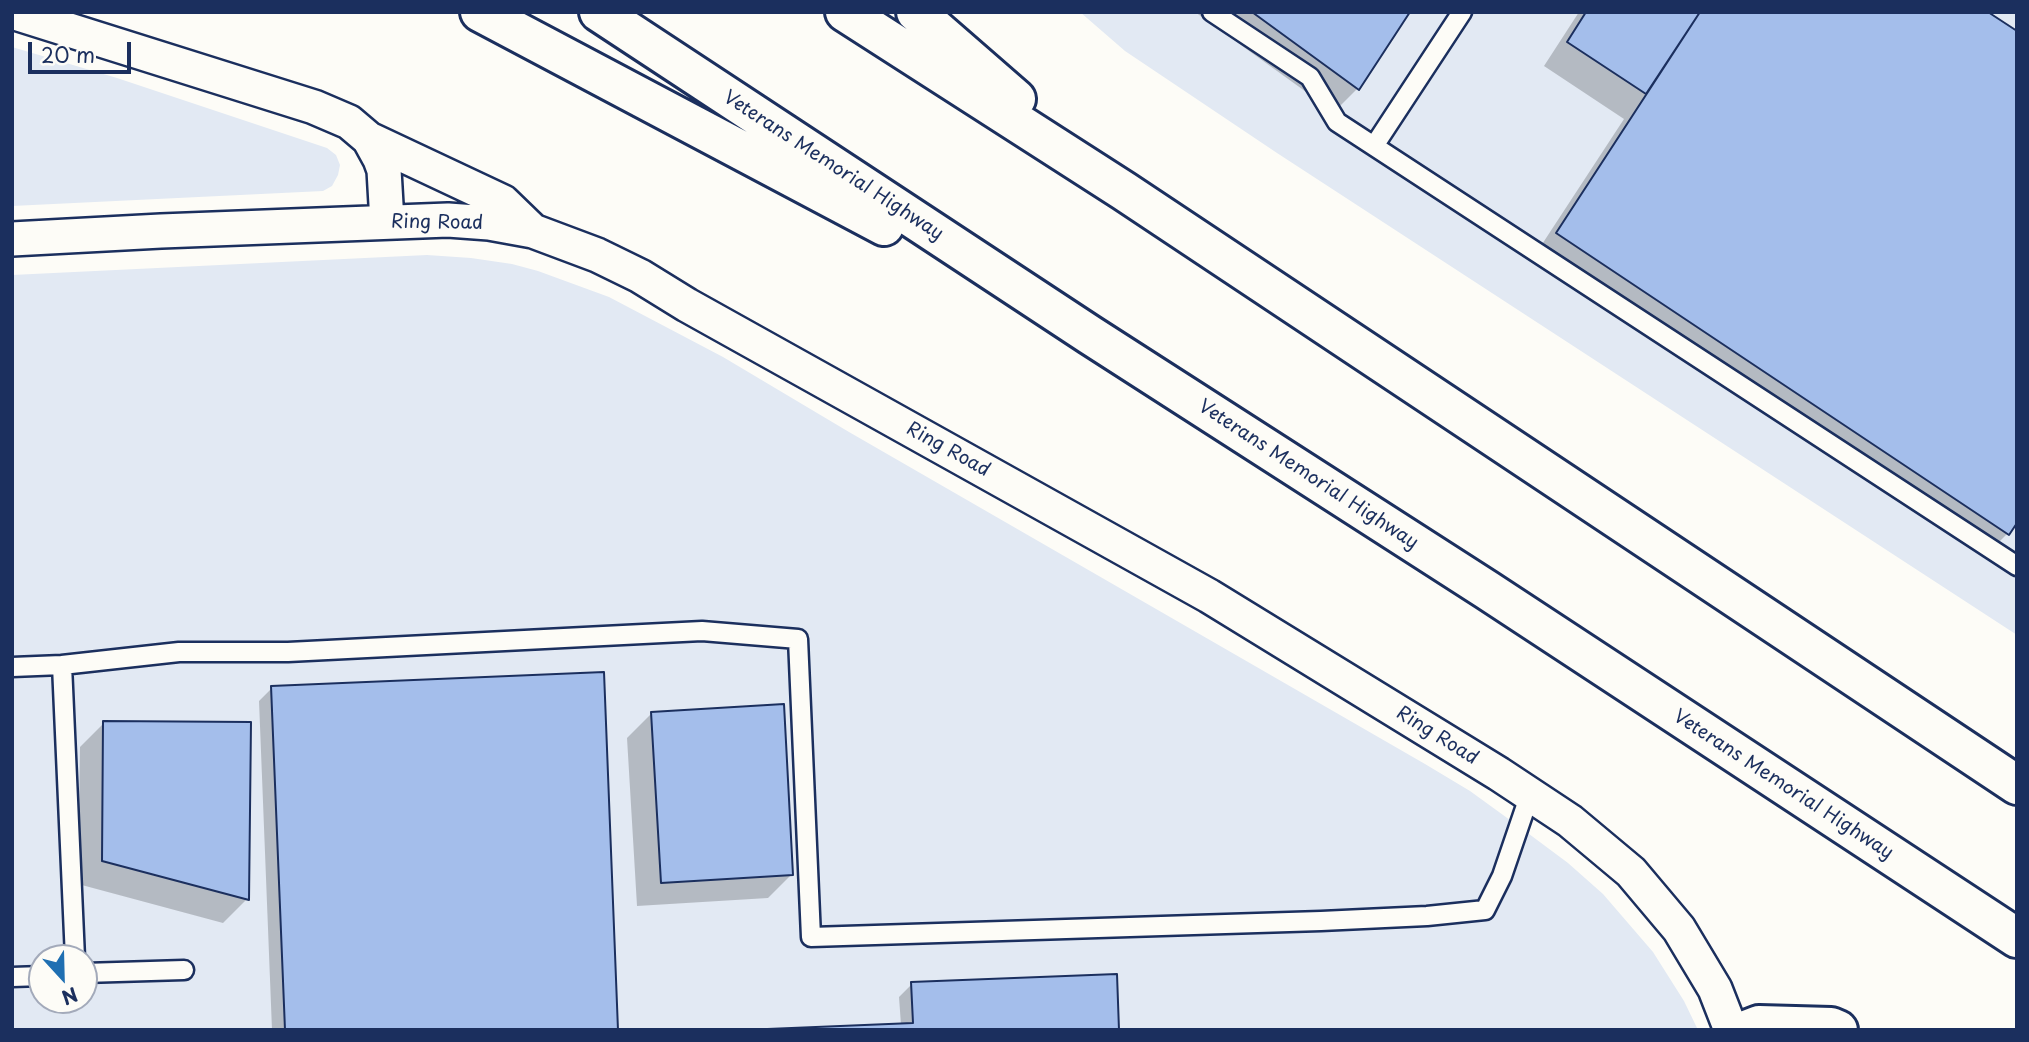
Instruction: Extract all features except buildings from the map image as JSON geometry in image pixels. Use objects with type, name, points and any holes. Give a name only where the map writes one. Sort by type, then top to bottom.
[{"type":"main road","points":[[480,12],[1090,335]]},
{"type":"main road","name":"Veterans Memorial Highway","points":[[599,12],[2017,938]]},
{"type":"main road","points":[[845,12],[1124,191],[2017,785]]},
{"type":"main road","points":[[915,12],[1124,191]]},
{"type":"main road","points":[[1745,1030],[1759,1025],[1831,1027],[1838,1030]]},
{"type":"street","points":[[12,12],[314,107],[349,122],[369,139],[503,202],[533,231]]},
{"type":"street","points":[[369,139],[384,170],[387,222]]},
{"type":"street","name":"Ring Road","points":[[12,239],[448,220],[489,223],[533,231],[597,255],[640,276],[709,318],[1105,537],[1316,661],[1570,821],[1631,872],[1656,899],[1698,958],[1715,989],[1731,1030]]},
{"type":"lane","points":[[1212,12],[1310,77],[1337,122],[2017,565]]},
{"type":"lane","points":[[1374,146],[1462,12]]},
{"type":"lane","points":[[12,667],[62,665],[179,652],[288,652],[702,631],[798,639],[811,937],[1334,920],[1427,916],[1485,910],[1502,876],[1530,794]]},
{"type":"lane","points":[[62,665],[74,944]]},
{"type":"lane","points":[[98,973],[184,970]]},
{"type":"shaded area","points":[[1080,12],[2017,12],[2017,635],[1277,153],[1125,51]]},
{"type":"shaded area","points":[[12,47],[117,78],[327,148],[336,155],[340,165],[338,175],[332,186],[323,191],[12,206]]},
{"type":"shaded area","points":[[427,255],[512,264],[609,297],[723,357],[1470,791],[1568,863],[1603,894],[1653,952],[1684,1001],[1698,1030],[12,1030],[12,275]]}]
